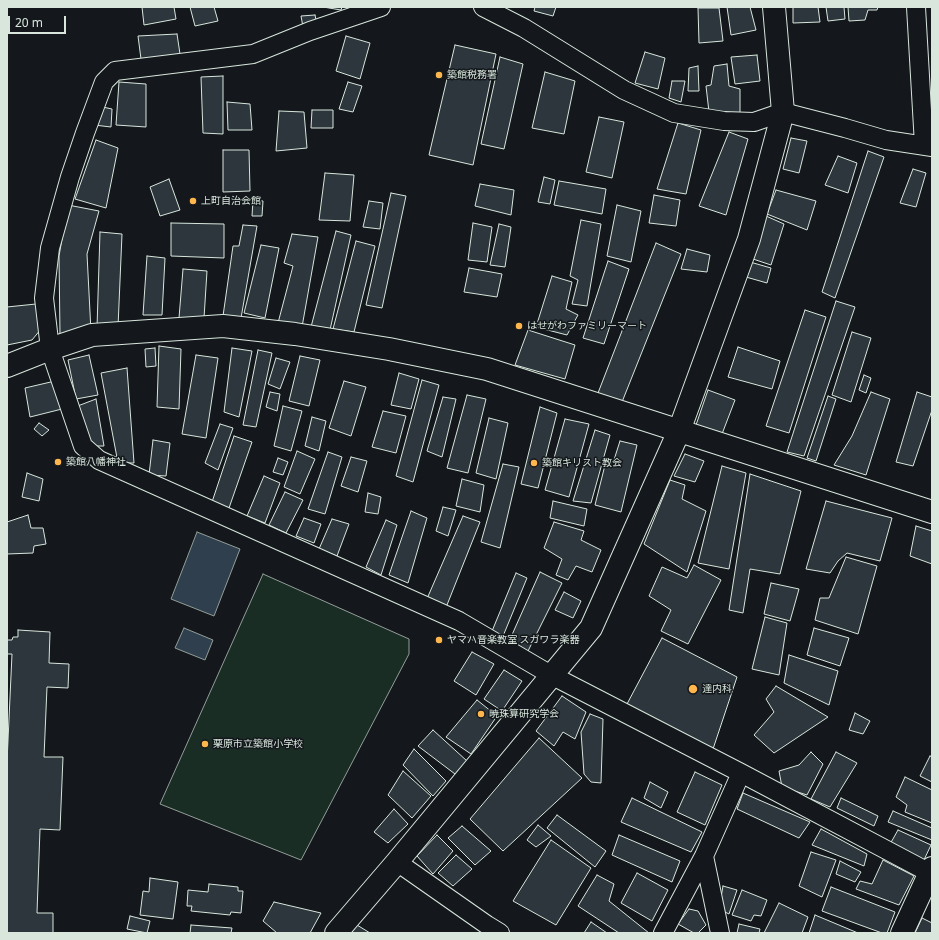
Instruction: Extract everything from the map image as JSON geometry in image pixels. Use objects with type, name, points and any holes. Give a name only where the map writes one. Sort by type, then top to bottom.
[{"type":"street","points":[[381,7],[310,31],[253,54],[115,71],[104,82],[73,169],[50,248],[44,298],[50,349],[83,446],[99,460],[459,622],[552,675],[931,872],[902,933]]},
{"type":"street","points":[[484,7],[524,28],[624,90],[674,113],[724,121],[754,122],[783,112],[886,140],[928,146],[916,7]]},
{"type":"street","points":[[336,933],[398,862],[591,628],[679,431],[749,239],[783,112],[774,7]]},
{"type":"street","points":[[7,366],[50,349],[92,335],[223,326],[295,334],[389,349],[488,369],[932,512]]},
{"type":"street","points":[[663,933],[704,856],[741,774]]},
{"type":"street","points":[[704,856],[720,933]]},
{"type":"street","points":[[398,862],[480,921],[500,933]]},
{"type":"green space","points":[[263,574],[409,639],[409,654],[301,860],[160,804]]},
{"type":"water","points":[[197,532],[240,549],[214,616],[171,599]]},
{"type":"water","points":[[184,628],[213,640],[205,660],[175,648]]},
{"type":"building","points":[[142,7],[174,7],[176,19],[144,25]]},
{"type":"building","points":[[190,7],[214,7],[218,21],[195,26]]},
{"type":"building","points":[[323,7],[342,7],[341,10]]},
{"type":"building","points":[[535,7],[556,7],[553,16],[534,11]]},
{"type":"building","points":[[727,7],[750,7],[756,30],[731,35]]},
{"type":"building","points":[[793,7],[818,7],[820,22],[793,23]]},
{"type":"building","points":[[826,7],[844,7],[845,19],[828,21]]},
{"type":"building","points":[[848,7],[878,7],[877,10],[868,10],[865,20],[849,21]]},
{"type":"building","points":[[698,8],[719,8],[723,41],[699,43]]},
{"type":"building","points":[[315,15],[317,25],[303,27],[301,16]]},
{"type":"building","points":[[177,34],[180,54],[141,59],[138,36]]},
{"type":"building","points":[[346,36],[370,43],[360,79],[336,71]]},
{"type":"building","points":[[455,45],[496,54],[473,165],[429,155]]},
{"type":"building","points":[[645,52],[665,58],[658,89],[635,83]]},
{"type":"building","points":[[757,55],[760,81],[735,84],[731,57]]},
{"type":"building","points":[[500,57],[523,64],[504,149],[481,144]]},
{"type":"building","points":[[727,64],[729,86],[740,89],[740,114],[709,112],[706,86],[711,85],[714,66]]},
{"type":"building","points":[[698,66],[699,91],[688,91],[689,68]]},
{"type":"building","points":[[545,72],[575,81],[564,134],[532,128]]},
{"type":"building","points":[[223,76],[223,134],[203,133],[201,77]]},
{"type":"building","points":[[672,81],[685,81],[681,102],[669,98]]},
{"type":"building","points":[[119,82],[146,84],[146,127],[116,125]]},
{"type":"building","points":[[348,82],[362,86],[353,112],[339,109]]},
{"type":"building","points":[[227,102],[250,104],[252,130],[228,130]]},
{"type":"building","points":[[98,106],[112,109],[111,127],[94,125]]},
{"type":"building","points":[[312,110],[333,110],[333,128],[311,128]]},
{"type":"building","points":[[279,111],[304,112],[307,148],[276,151]]},
{"type":"building","points":[[599,117],[624,122],[612,178],[586,172]]},
{"type":"building","points":[[678,123],[701,130],[686,194],[657,189]]},
{"type":"building","points":[[729,132],[748,139],[726,215],[699,206]]},
{"type":"building","points":[[791,138],[807,141],[799,173],[783,169]]},
{"type":"building","points":[[96,140],[118,148],[106,208],[75,199]]},
{"type":"building","points":[[223,150],[249,150],[250,191],[223,192]]},
{"type":"building","points":[[868,151],[884,157],[835,298],[822,292]]},
{"type":"building","points":[[838,156],[857,163],[848,193],[825,185]]},
{"type":"building","points":[[913,169],[926,173],[916,207],[900,203]]},
{"type":"building","points":[[325,173],[354,175],[350,221],[319,220]]},
{"type":"building","points":[[544,177],[555,180],[550,204],[538,202]]},
{"type":"building","points":[[169,179],[180,210],[160,216],[150,187]]},
{"type":"building","points":[[559,181],[606,189],[602,214],[554,205]]},
{"type":"building","points":[[480,184],[514,190],[511,215],[475,206]]},
{"type":"building","points":[[776,190],[816,201],[807,230],[767,214]]},
{"type":"building","points":[[391,193],[406,196],[382,308],[366,305]]},
{"type":"building","points":[[654,195],[680,200],[676,226],[649,223]]},
{"type":"building","points":[[253,200],[263,201],[262,216],[252,216]]},
{"type":"building","points":[[369,201],[383,203],[380,229],[363,227]]},
{"type":"building","points":[[68,205],[99,211],[87,254],[91,332],[60,335],[59,256]]},
{"type":"building","points":[[617,205],[641,211],[631,262],[607,256]]},
{"type":"building","points":[[766,216],[784,224],[771,265],[753,259]]},
{"type":"building","points":[[581,220],[601,224],[587,306],[572,304],[578,280],[570,276]]},
{"type":"building","points":[[171,223],[224,224],[224,258],[171,256]]},
{"type":"building","points":[[473,223],[492,227],[487,262],[468,260]]},
{"type":"building","points":[[499,224],[511,227],[505,267],[490,265]]},
{"type":"building","points":[[243,225],[257,226],[241,318],[223,316],[233,246],[239,246]]},
{"type":"building","points":[[336,231],[351,235],[330,330],[311,327]]},
{"type":"building","points":[[100,232],[122,234],[118,327],[97,328]]},
{"type":"building","points":[[292,234],[318,237],[302,327],[278,323],[293,266],[284,263]]},
{"type":"building","points":[[356,241],[375,246],[354,332],[333,329]]},
{"type":"building","points":[[656,243],[681,254],[622,402],[598,393]]},
{"type":"building","points":[[261,245],[279,248],[265,318],[244,313]]},
{"type":"building","points":[[687,249],[710,255],[707,272],[681,269]]},
{"type":"building","points":[[147,256],[165,258],[162,315],[143,315]]},
{"type":"building","points":[[608,261],[629,269],[604,344],[583,338]]},
{"type":"building","points":[[750,262],[771,268],[767,283],[746,277]]},
{"type":"building","points":[[469,268],[502,274],[497,297],[464,292]]},
{"type":"building","points":[[183,269],[207,271],[204,318],[179,318]]},
{"type":"building","points":[[552,276],[572,282],[566,309],[578,315],[567,335],[536,327]]},
{"type":"building","points":[[836,301],[855,307],[804,456],[787,452]]},
{"type":"building","points":[[36,304],[41,329],[32,340],[7,345],[7,307]]},
{"type":"building","points":[[805,310],[826,317],[789,433],[766,426]]},
{"type":"building","points":[[528,330],[575,345],[565,379],[515,365]]},
{"type":"building","points":[[852,332],[871,338],[851,402],[832,395]]},
{"type":"building","points":[[159,346],[181,349],[179,409],[157,407]]},
{"type":"building","points":[[738,347],[780,361],[772,389],[728,377]]},
{"type":"building","points":[[155,348],[156,366],[146,367],[145,349]]},
{"type":"building","points":[[232,348],[252,351],[239,417],[224,412]]},
{"type":"building","points":[[258,350],[272,353],[256,427],[243,425]]},
{"type":"building","points":[[89,355],[98,395],[76,399],[68,360]]},
{"type":"building","points":[[196,355],[218,358],[206,438],[182,434]]},
{"type":"building","points":[[300,356],[320,360],[309,406],[289,401]]},
{"type":"building","points":[[276,358],[290,362],[280,389],[268,384]]},
{"type":"building","points":[[127,368],[134,463],[118,463],[101,373]]},
{"type":"building","points":[[399,373],[419,379],[411,409],[391,405]]},
{"type":"building","points":[[864,375],[871,378],[866,393],[859,390]]},
{"type":"building","points":[[422,380],[439,385],[413,482],[396,476]]},
{"type":"building","points":[[55,381],[62,409],[30,417],[25,388]]},
{"type":"building","points":[[344,381],[366,387],[351,436],[329,428]]},
{"type":"building","points":[[708,390],[735,400],[722,434],[696,425]]},
{"type":"building","points":[[270,392],[280,394],[277,411],[266,407]]},
{"type":"building","points":[[871,392],[890,399],[866,475],[834,465],[852,436]]},
{"type":"building","points":[[917,392],[932,397],[932,410],[913,466],[896,462]]},
{"type":"building","points":[[467,395],[486,399],[468,473],[447,468]]},
{"type":"building","points":[[828,396],[836,399],[816,461],[807,458]]},
{"type":"building","points":[[443,397],[456,399],[442,457],[427,451]]},
{"type":"building","points":[[96,399],[104,446],[89,446],[75,407]]},
{"type":"building","points":[[283,406],[302,411],[291,451],[274,446]]},
{"type":"building","points":[[540,407],[557,413],[538,488],[521,484]]},
{"type":"building","points":[[383,411],[406,416],[396,453],[372,447]]},
{"type":"building","points":[[312,417],[326,421],[319,451],[305,446]]},
{"type":"building","points":[[489,418],[508,423],[496,479],[476,473]]},
{"type":"building","points":[[565,419],[589,424],[569,497],[545,490]]},
{"type":"building","points":[[39,423],[49,430],[42,436],[34,429]]},
{"type":"building","points":[[220,424],[233,428],[218,470],[205,463]]},
{"type":"building","points":[[595,430],[610,435],[591,503],[573,501]]},
{"type":"building","points":[[234,436],[252,442],[229,508],[212,502]]},
{"type":"building","points":[[153,440],[170,443],[166,476],[149,475]]},
{"type":"building","points":[[620,441],[637,445],[621,512],[595,505],[606,461],[613,463]]},
{"type":"building","points":[[297,451],[315,459],[300,494],[284,487]]},
{"type":"building","points":[[328,452],[342,457],[325,514],[308,509]]},
{"type":"building","points":[[685,454],[704,461],[695,482],[674,476]]},
{"type":"building","points":[[351,457],[367,461],[358,492],[341,486]]},
{"type":"building","points":[[278,458],[288,462],[283,475],[273,472]]},
{"type":"building","points":[[503,464],[519,467],[500,548],[481,542]]},
{"type":"building","points":[[722,466],[746,473],[729,569],[698,563]]},
{"type":"building","points":[[27,473],[43,479],[39,501],[22,497]]},
{"type":"building","points":[[750,474],[801,491],[780,574],[750,569],[743,613],[729,610]]},
{"type":"building","points":[[264,476],[280,483],[265,523],[247,516]]},
{"type":"building","points":[[462,479],[484,485],[480,512],[456,506]]},
{"type":"building","points":[[670,480],[685,485],[682,499],[706,511],[687,572],[644,544]]},
{"type":"building","points":[[285,492],[303,500],[286,533],[269,525]]},
{"type":"building","points":[[368,493],[381,497],[378,514],[365,512]]},
{"type":"building","points":[[553,501],[587,509],[584,526],[550,518]]},
{"type":"building","points":[[826,501],[892,518],[880,561],[847,553],[838,561],[830,573],[806,569]]},
{"type":"building","points":[[443,507],[456,510],[448,536],[436,531]]},
{"type":"building","points":[[411,511],[427,518],[408,583],[389,575]]},
{"type":"building","points":[[28,515],[31,528],[43,528],[46,544],[34,546],[33,553],[7,554],[7,522]]},
{"type":"building","points":[[463,516],[480,522],[445,610],[426,601]]},
{"type":"building","points":[[304,518],[321,524],[314,543],[296,536]]},
{"type":"building","points":[[332,519],[349,524],[337,556],[319,549]]},
{"type":"building","points":[[386,520],[397,525],[381,575],[366,567]]},
{"type":"building","points":[[554,522],[584,531],[581,540],[601,550],[592,572],[576,566],[568,580],[556,575],[562,559],[544,548]]},
{"type":"building","points":[[916,526],[932,531],[932,564],[910,556]]},
{"type":"building","points":[[846,557],[877,566],[858,634],[815,620],[820,598],[829,598]]},
{"type":"building","points":[[694,565],[721,580],[688,644],[661,631],[671,610],[649,596],[662,567],[687,578]]},
{"type":"building","points":[[540,572],[562,583],[526,655],[507,646]]},
{"type":"building","points":[[516,573],[527,578],[501,641],[490,636]]},
{"type":"building","points":[[771,583],[799,589],[790,621],[764,614]]},
{"type":"building","points":[[564,592],[581,601],[573,618],[555,610]]},
{"type":"building","points":[[765,617],[787,623],[779,675],[752,669]]},
{"type":"building","points":[[814,628],[849,638],[840,666],[807,655]]},
{"type":"building","points":[[18,630],[50,632],[49,663],[69,664],[68,688],[47,687],[44,757],[63,757],[60,830],[40,829],[37,913],[53,913],[53,933],[7,933],[7,762],[12,654],[7,654],[7,640],[12,640],[13,637],[18,637]]},
{"type":"building","points":[[662,638],[737,677],[713,749],[627,704]]},
{"type":"building","points":[[472,652],[494,664],[476,695],[454,681]]},
{"type":"building","points":[[789,655],[838,671],[829,705],[784,683]]},
{"type":"building","points":[[504,670],[522,681],[502,711],[484,699]]},
{"type":"building","points":[[776,686],[828,717],[774,753],[754,735],[774,712],[766,699]]},
{"type":"building","points":[[562,696],[586,712],[575,739],[563,732],[554,746],[536,731]]},
{"type":"building","points":[[477,700],[497,716],[471,754],[446,737]]},
{"type":"building","points":[[855,713],[870,721],[863,734],[849,730]]},
{"type":"building","points":[[590,714],[603,719],[601,783],[591,782],[584,774],[581,732]]},
{"type":"building","points":[[433,730],[467,761],[455,774],[418,746]]},
{"type":"building","points":[[539,738],[582,778],[503,851],[470,819]]},
{"type":"building","points":[[414,749],[446,781],[433,796],[403,765]]},
{"type":"building","points":[[811,752],[823,764],[807,795],[782,787],[779,771],[799,765]]},
{"type":"building","points":[[836,752],[857,763],[830,807],[811,799]]},
{"type":"building","points":[[930,756],[932,757],[932,782],[920,776]]},
{"type":"building","points":[[403,771],[431,796],[412,818],[388,795]]},
{"type":"building","points":[[695,772],[722,785],[705,825],[677,812]]},
{"type":"building","points":[[905,777],[932,790],[932,823],[905,812],[907,805],[896,797]]},
{"type":"building","points":[[650,782],[668,792],[661,808],[644,798]]},
{"type":"building","points":[[743,793],[810,822],[799,838],[737,809]]},
{"type":"building","points":[[632,798],[702,832],[691,852],[621,822]]},
{"type":"building","points":[[841,798],[878,816],[874,826],[837,808]]},
{"type":"building","points":[[394,809],[408,824],[388,843],[374,832]]},
{"type":"building","points":[[893,811],[932,828],[932,840],[888,822]]},
{"type":"building","points":[[557,815],[606,851],[595,867],[547,828]]},
{"type":"building","points":[[538,825],[551,836],[536,847],[527,840]]},
{"type":"building","points":[[462,826],[491,851],[475,865],[448,838]]},
{"type":"building","points":[[821,829],[867,854],[864,866],[812,845]]},
{"type":"building","points":[[898,830],[931,845],[923,862],[889,846]]},
{"type":"building","points":[[437,835],[453,851],[433,874],[417,856]]},
{"type":"building","points":[[619,835],[680,861],[672,882],[612,855]]},
{"type":"building","points":[[551,840],[591,868],[556,925],[513,901]]},
{"type":"building","points":[[811,852],[836,860],[822,897],[799,886]]},
{"type":"building","points":[[456,855],[472,869],[453,886],[438,873]]},
{"type":"building","points":[[883,860],[914,876],[899,905],[856,889],[860,881],[872,884]]},
{"type":"building","points":[[840,861],[861,872],[855,882],[836,874]]},
{"type":"building","points":[[637,873],[668,890],[652,921],[621,903]]},
{"type":"building","points":[[597,875],[614,884],[609,901],[649,933],[619,933],[578,906]]},
{"type":"building","points":[[150,878],[178,882],[173,919],[140,915],[143,891],[149,892]]},
{"type":"building","points":[[209,884],[238,887],[238,891],[243,891],[241,913],[231,912],[230,915],[191,911],[192,906],[187,906],[188,890],[208,892]]},
{"type":"building","points":[[723,886],[737,890],[729,914],[719,909]]},
{"type":"building","points":[[831,887],[895,912],[887,933],[882,933],[822,911]]},
{"type":"building","points":[[742,890],[767,900],[761,916],[754,915],[751,921],[732,915]]},
{"type":"building","points":[[274,902],[321,913],[310,933],[277,933],[263,921]]},
{"type":"building","points":[[779,903],[808,917],[802,933],[764,933]]},
{"type":"building","points":[[689,909],[698,911],[706,925],[698,933],[694,933],[678,924]]},
{"type":"building","points":[[815,915],[858,933],[809,933]]},
{"type":"building","points":[[130,916],[150,921],[147,933],[127,929]]},
{"type":"building","points":[[922,918],[932,923],[932,933],[915,933]]},
{"type":"building","points":[[591,922],[607,933],[584,933]]},
{"type":"building","points":[[739,924],[760,929],[759,933],[737,933]]},
{"type":"building","points":[[191,925],[232,928],[231,933],[190,933]]},
{"type":"building","points":[[357,925],[370,933],[351,933]]},
{"type":"place","name":"築館税務署","points":[[439,75]]},
{"type":"place","name":"上町自治会館","points":[[193,201]]},
{"type":"place","name":"はせがわファミリーマート","points":[[519,326]]},
{"type":"place","name":"築館八幡神社","points":[[58,462]]},
{"type":"place","name":"築館キリスト教会","points":[[534,463]]},
{"type":"place","name":"ヤマハ音楽教室 スガワラ楽器","points":[[439,640]]},
{"type":"place","name":"達内科","points":[[693,689]]},
{"type":"place","name":"暁珠算研究学会","points":[[481,714]]},
{"type":"place","name":"栗原市立築館小学校","points":[[205,744]]}]
